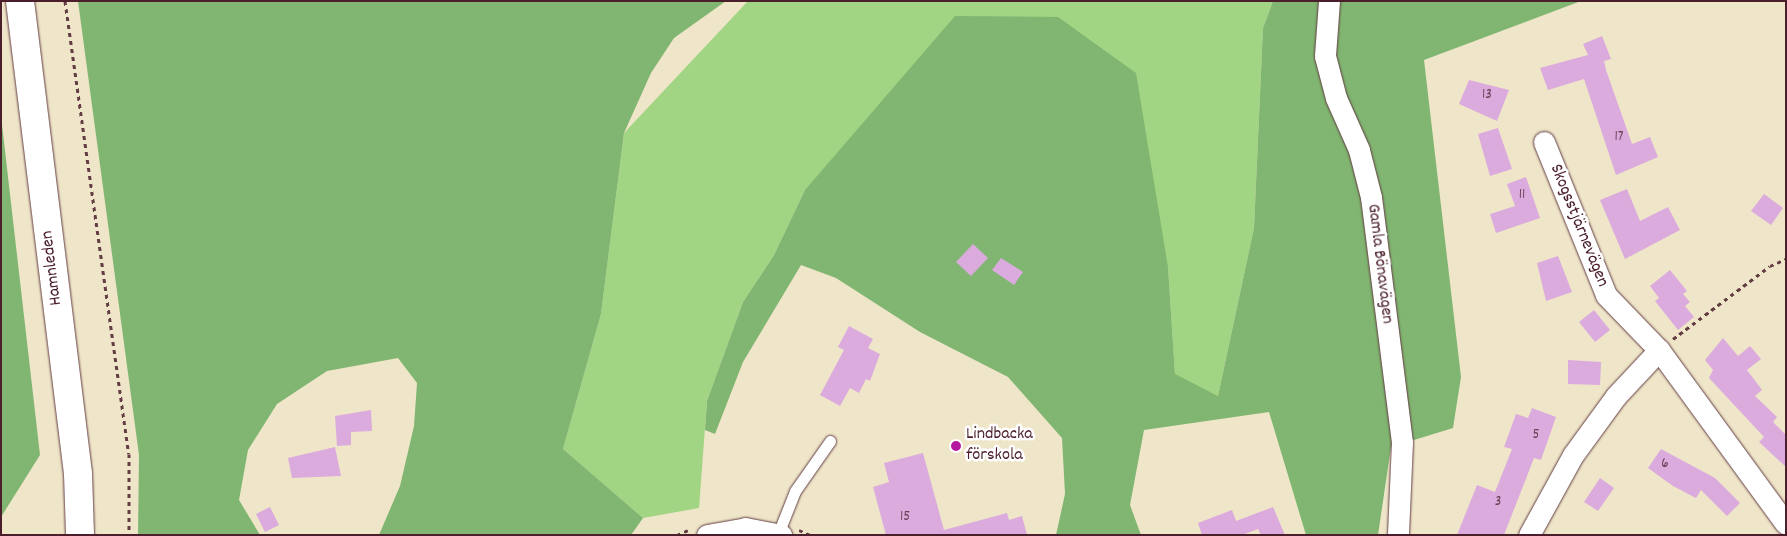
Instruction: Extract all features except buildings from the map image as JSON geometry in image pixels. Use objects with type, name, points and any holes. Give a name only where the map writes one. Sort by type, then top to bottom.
[{"type":"main road","name":"Hamnleden","points":[[20,1],[78,474],[80,535]]},
{"type":"street","name":"Gamla Bönavägen","points":[[1329,1],[1325,56],[1336,98],[1359,150],[1371,197],[1402,442],[1398,535]]},
{"type":"street","name":"Skogsstjärnevägen","points":[[1544,142],[1606,295],[1659,350],[1786,524]]},
{"type":"street","points":[[1530,535],[1573,455],[1616,396],[1659,350]]},
{"type":"street","points":[[707,535],[744,528],[780,534]]},
{"type":"lane","points":[[780,534],[795,491],[830,441]]},
{"type":"path","points":[[65,1],[128,454],[129,535]]},
{"type":"path","points":[[1659,350],[1770,266],[1786,260]]},
{"type":"green space","points":[[78,1],[726,1],[674,38],[651,73],[624,133],[601,314],[563,449],[643,518],[631,535],[379,535],[400,486],[414,426],[417,383],[398,358],[327,371],[277,404],[248,450],[239,500],[260,535],[138,535],[139,455]]},
{"type":"green space","points":[[748,1],[1273,1],[1263,28],[1254,228],[1218,396],[1175,375],[1168,267],[805,190],[774,255],[743,302],[707,401],[699,508],[643,518],[563,449],[601,314],[624,133]]},
{"type":"green space","points":[[1273,1],[1581,1],[1424,60],[1461,377],[1453,428],[1391,447],[1378,535],[1306,535],[1269,412],[1144,430],[1130,505],[1141,535],[1056,535],[1065,494],[1062,438],[1008,377],[920,332],[836,278],[801,265],[743,362],[715,434],[705,430],[707,401],[743,302],[774,255],[805,190],[955,16],[1058,17],[1136,73],[1168,267],[1175,374],[1218,396],[1254,228],[1263,28]]},
{"type":"green space","points":[[1,116],[40,455],[1,517]]},
{"type":"place","name":"Lindbacka förskola","points":[[956,446]]}]
